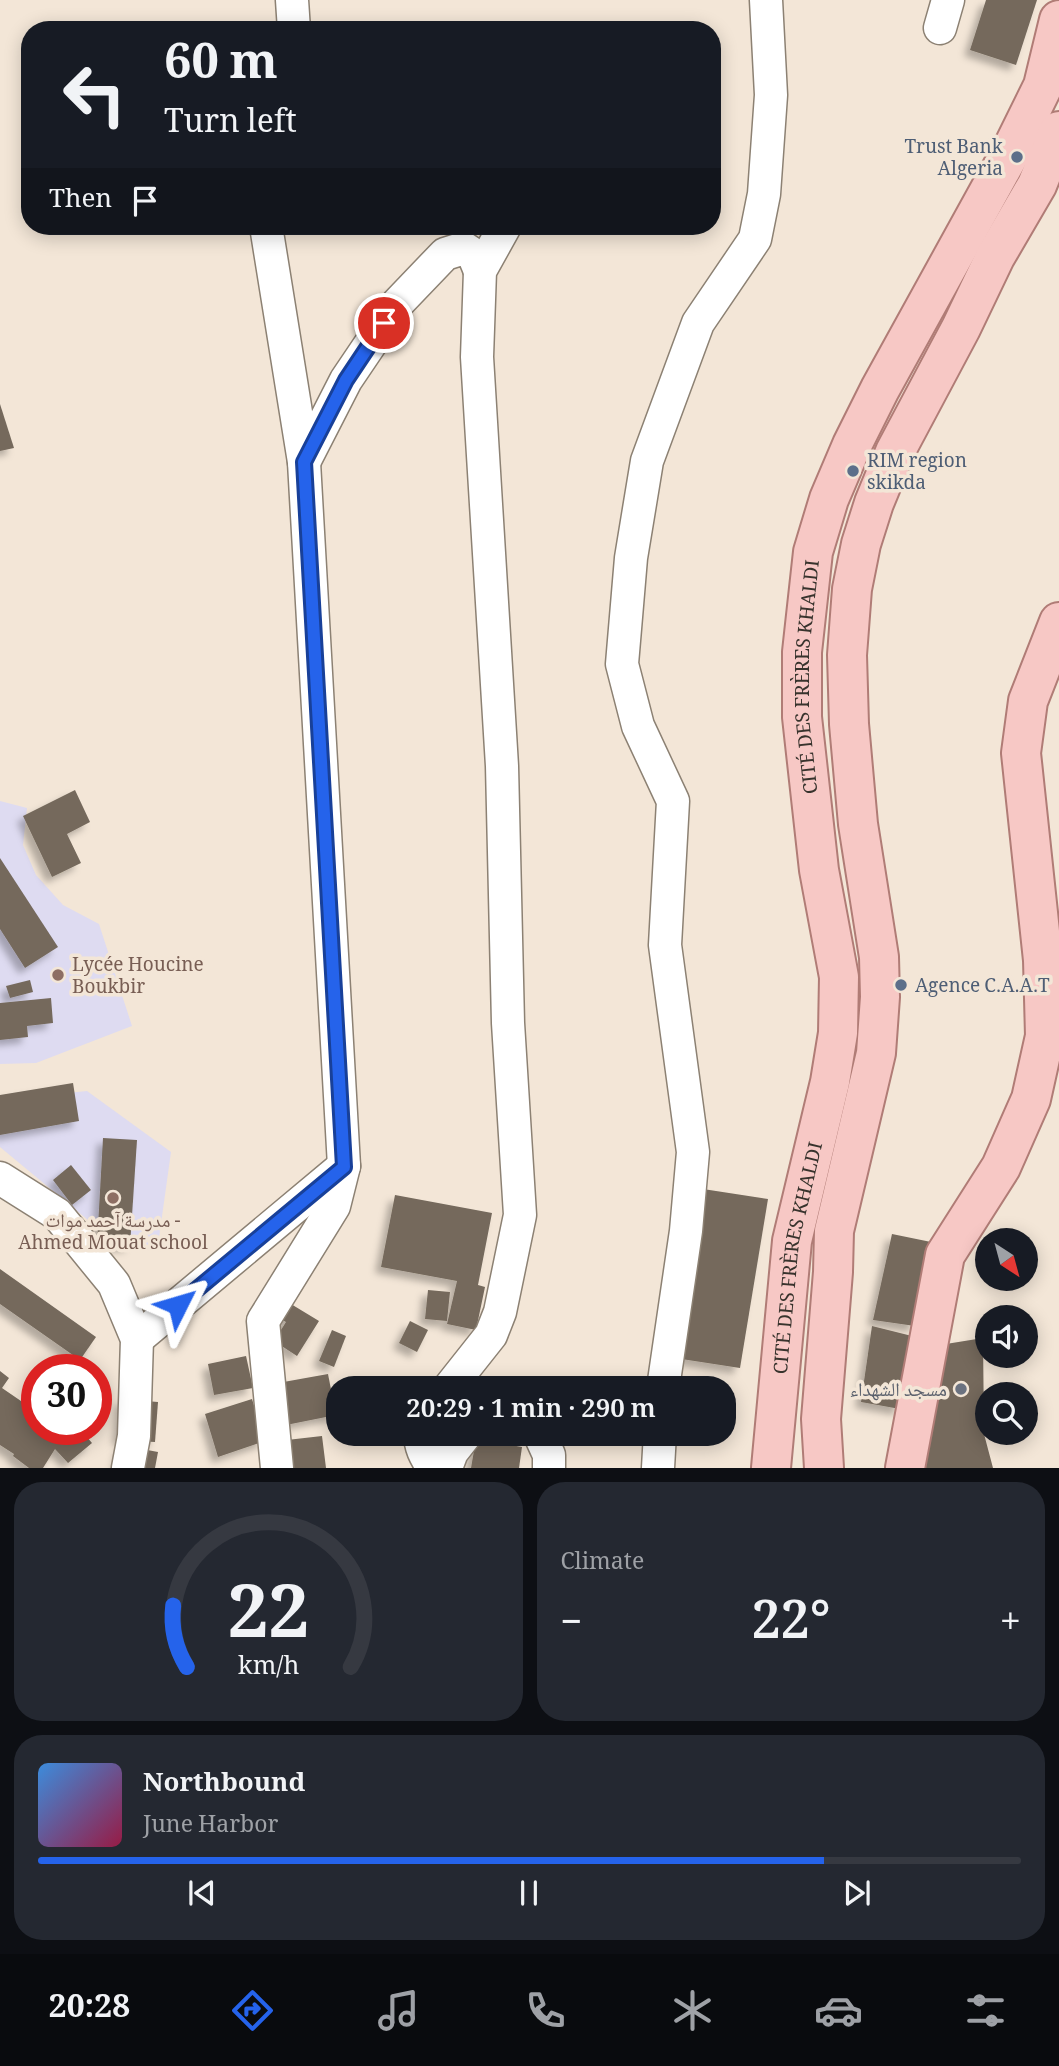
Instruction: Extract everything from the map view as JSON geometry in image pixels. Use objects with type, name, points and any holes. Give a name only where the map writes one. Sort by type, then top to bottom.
[{"type":"main road","name":"CITÉ DES FRÈRES KHALDI","points":[[771,1468],[792,1241],[830,1082],[838,1033],[839,977],[818,857],[802,717],[803,652],[813,552],[829,499],[852,445],[1009,155],[1043,86],[1059,20]]},
{"type":"main road","name":"CITÉ DES FRÈRES KHALDI","points":[[824,1468],[821,1419],[834,1272],[834,1231],[876,1053],[880,997],[879,957],[858,824],[849,724],[847,655],[852,589],[861,544],[895,452],[961,328],[995,257],[1037,185],[1059,131]]},
{"type":"main road","points":[[905,1468],[946,1255],[1001,1167],[1031,1099],[1045,1036],[1043,960],[1021,753],[1028,701],[1059,622]]},
{"type":"street","points":[[292,0],[293,21]]},
{"type":"street","points":[[665,1376],[693,1152],[665,945],[673,801],[638,726],[622,664],[631,558],[647,461],[698,323],[755,239],[764,194],[771,94],[766,0]]},
{"type":"street","points":[[268,235],[304,462],[344,1167],[334,1206],[263,1321],[277,1468]]},
{"type":"street","points":[[480,271],[500,235]]},
{"type":"street","points":[[304,462],[346,380],[397,303],[445,254],[464,248],[473,254],[480,271],[477,357],[502,766],[508,1023],[520,1215],[500,1312],[491,1335],[459,1376]]},
{"type":"street","points":[[137,1339],[344,1167]]},
{"type":"street","points":[[0,1178],[57,1214],[114,1284],[137,1339],[134,1436],[128,1468]]},
{"type":"street","points":[[421,1446],[433,1468]]},
{"type":"street","points":[[446,1468],[457,1446]]},
{"type":"street","points":[[545,1446],[549,1455],[549,1468]]},
{"type":"street","points":[[658,1468],[659,1446]]},
{"type":"shaded area","name":"Lycée Houcine Boukbir","points":[[0,801],[27,808],[23,845],[36,875],[63,905],[99,924],[132,1026],[36,1063],[0,1064]]},
{"type":"shaded area","name":"مدرسة آحمد موات - Ahmed Mouat school","points":[[87,1091],[171,1152],[158,1245],[118,1245],[0,1147],[0,1100]]},
{"type":"building","points":[[986,0],[1037,0],[1016,65],[970,50]]},
{"type":"building","points":[[0,404],[14,448],[0,451]]},
{"type":"building","points":[[75,790],[90,822],[67,834],[81,863],[52,877],[23,816]]},
{"type":"building","points":[[0,858],[58,947],[25,968],[0,929]]},
{"type":"building","points":[[30,980],[33,992],[10,998],[6,986]]},
{"type":"building","points":[[51,998],[53,1023],[27,1026],[28,1037],[0,1040],[0,1003]]},
{"type":"building","points":[[73,1083],[79,1121],[0,1135],[0,1095]]},
{"type":"building","points":[[103,1138],[137,1140],[130,1246],[97,1244]]},
{"type":"building","points":[[71,1165],[91,1190],[72,1205],[53,1180]]},
{"type":"building","points":[[703,1189],[768,1199],[740,1368],[675,1358]]},
{"type":"building","points":[[395,1195],[492,1213],[478,1285],[485,1287],[476,1330],[447,1324],[457,1281],[381,1267]]},
{"type":"building","points":[[892,1234],[931,1242],[915,1326],[873,1320]]},
{"type":"building","points":[[0,1269],[96,1337],[84,1354],[71,1354],[0,1304]]},
{"type":"building","points":[[428,1290],[450,1292],[447,1321],[425,1319]]},
{"type":"building","points":[[286,1301],[319,1321],[297,1356],[274,1341],[286,1322],[276,1316]]},
{"type":"building","points":[[410,1321],[428,1330],[417,1352],[399,1343]]},
{"type":"building","points":[[872,1326],[912,1336],[900,1409],[861,1402]]},
{"type":"building","points":[[332,1330],[346,1336],[334,1367],[319,1361]]},
{"type":"building","name":"مسجد الشهداء","points":[[975,1339],[975,1368],[983,1368],[983,1382],[975,1382],[975,1445],[987,1445],[993,1468],[924,1468],[946,1344]]},
{"type":"building","points":[[246,1356],[253,1388],[214,1395],[208,1364]]},
{"type":"building","points":[[0,1371],[9,1378],[2,1388],[21,1401],[21,1445],[90,1445],[68,1463],[55,1449],[43,1468],[29,1468],[0,1445]]},
{"type":"building","points":[[328,1374],[326,1417],[286,1425],[278,1383]]},
{"type":"building","points":[[121,1399],[158,1402],[155,1442],[118,1440]]},
{"type":"building","points":[[252,1399],[265,1441],[218,1457],[205,1414]]},
{"type":"building","points":[[322,1436],[326,1468],[290,1468],[287,1440]]},
{"type":"building","points":[[121,1445],[158,1452],[155,1468],[117,1468]]},
{"type":"building","points":[[475,1446],[522,1447],[519,1468],[471,1468]]},
{"type":"place","name":"Trust Bank Algeria","points":[[1017,157]]},
{"type":"place","name":"RIM region skikda","points":[[853,471]]},
{"type":"place","name":"Lycée Houcine Boukbir","points":[[58,975]]},
{"type":"place","name":"Agence C.A.A.T","points":[[901,985]]},
{"type":"place","name":"مدرسة آحمد موات - Ahmed Mouat school","points":[[113,1198]]},
{"type":"place","name":"مسجد الشهداء","points":[[961,1389]]},
{"type":"route","points":[[178,1305],[344,1167],[304,462],[346,380],[384,323]]}]
